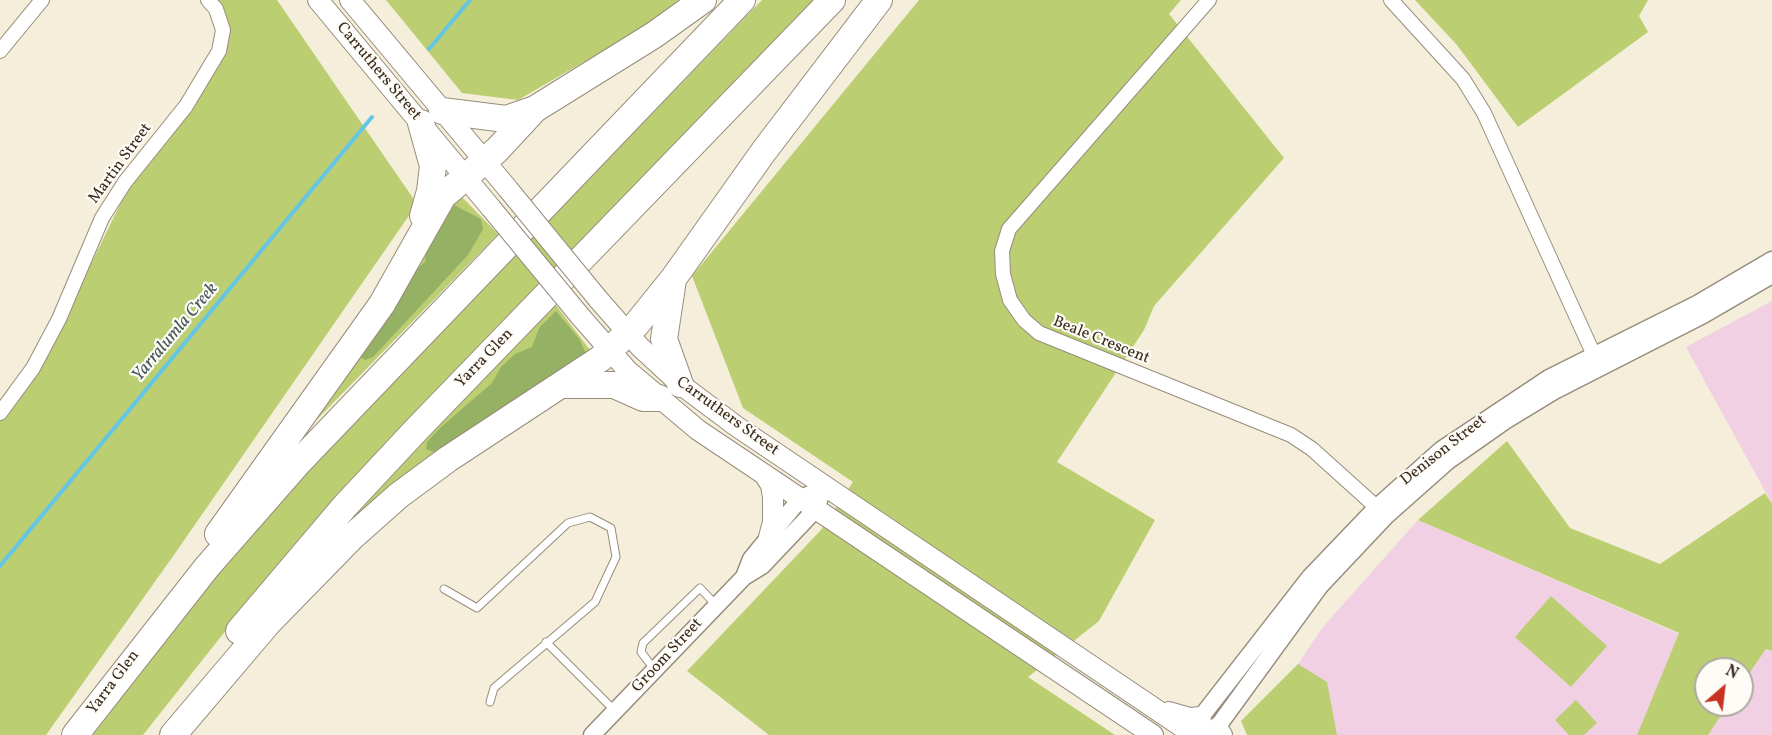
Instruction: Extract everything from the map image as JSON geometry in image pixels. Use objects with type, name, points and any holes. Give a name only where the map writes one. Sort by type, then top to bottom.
[{"type":"highway","points":[[135,656],[249,488],[382,304],[443,196],[536,109],[654,35],[702,0]]},
{"type":"highway","name":"Yarra Glen","points":[[75,735],[207,567],[299,462],[742,0]]},
{"type":"highway","name":"Yarra Glen","points":[[156,735],[216,658],[345,506],[832,0]]},
{"type":"highway","points":[[173,735],[268,623],[353,536],[398,496],[448,459],[563,385],[619,341],[673,279],[784,124],[879,0]]},
{"type":"highway","points":[[415,245],[430,191],[433,166],[431,117],[506,119],[536,109]]},
{"type":"highway","points":[[673,279],[664,339],[680,384]]},
{"type":"highway","points":[[563,385],[614,385],[642,398],[659,398]]},
{"type":"main road","name":"Carruthers Street","points":[[318,0],[431,117],[475,167],[508,189],[598,299],[619,341],[659,398],[698,430],[1154,735]]},
{"type":"main road","name":"Carruthers Street","points":[[350,0],[431,117]]},
{"type":"main road","name":"Carruthers Street","points":[[475,167],[491,208],[580,316],[824,486],[1154,708],[1190,718],[1207,731]]},
{"type":"main road","points":[[763,474],[771,485],[773,497],[773,522],[769,537]]},
{"type":"street","points":[[0,51],[42,0]]},
{"type":"street","name":"Martin Street","points":[[0,413],[33,368],[53,329],[102,218],[125,182],[186,106],[219,51],[223,30],[216,9],[208,0]]},
{"type":"street","name":"Beale Crescent","points":[[1209,0],[1009,229],[1002,251],[1002,262],[1010,300],[1024,320],[1039,333],[1292,435],[1312,449],[1381,512]]},
{"type":"street","points":[[1391,0],[1463,80],[1484,113],[1596,360]]},
{"type":"street","name":"Denison Street","points":[[1207,731],[1381,512],[1441,450],[1474,426],[1697,304],[1772,260]]},
{"type":"street","name":"Denison Street","points":[[1596,360],[1703,315],[1772,275]]},
{"type":"street","name":"Groom Street","points":[[592,735],[744,577],[762,566],[824,486]]},
{"type":"street","name":"Groom Street","points":[[744,577],[751,559],[769,537],[808,504]]},
{"type":"lane","points":[[444,589],[477,608],[568,523],[590,517],[611,528],[616,556],[595,602],[494,688],[490,702]]},
{"type":"lane","points":[[656,670],[643,655],[644,643],[700,588],[716,605]]},
{"type":"lane","points":[[546,642],[615,711]]},
{"type":"shaded area","points":[[1772,301],[1772,504],[1686,347]]},
{"type":"shaded area","points":[[1418,520],[1679,634],[1637,735],[1337,735],[1298,664],[1322,628]]},
{"type":"shaded area","points":[[1766,649],[1772,651],[1772,735],[1708,735],[1720,717],[1754,717],[1754,666]]},
{"type":"green space","points":[[215,0],[277,0],[417,204],[46,735],[0,735],[0,421],[42,364],[130,184],[227,53],[225,17]]},
{"type":"green space","points":[[386,0],[691,0],[518,100],[462,93]]},
{"type":"green space","points":[[762,0],[819,0],[242,610],[143,735],[92,735],[209,585],[327,450]]},
{"type":"green space","points":[[919,0],[1181,0],[1169,14],[1284,158],[1154,306],[1144,330],[1057,462],[1155,520],[1099,621],[1028,677],[1115,735],[769,735],[687,671],[821,530],[853,482],[743,408],[692,276]]},
{"type":"green space","points":[[1415,0],[1648,0],[1639,16],[1648,32],[1518,127],[1457,45]]},
{"type":"green space","points":[[458,193],[498,234],[295,442]]},
{"type":"green space","points":[[452,204],[481,219],[483,229],[468,255],[373,357],[365,360],[358,355],[410,275],[425,262],[427,243]]},
{"type":"green space","points":[[555,304],[590,350],[316,561],[344,524]]},
{"type":"green space","points":[[556,311],[580,340],[586,354],[437,453],[426,449],[427,442],[440,428],[492,383],[501,367],[515,354],[532,347],[539,328]]},
{"type":"green space","points":[[1507,441],[1570,528],[1660,564],[1765,493],[1772,504],[1772,651],[1766,649],[1754,666],[1754,657],[1694,657],[1694,717],[1720,717],[1708,735],[1637,735],[1679,633],[1418,520]]},
{"type":"green space","points":[[1551,596],[1607,646],[1571,687],[1515,637]]},
{"type":"green space","points":[[1298,664],[1327,682],[1337,735],[1247,735],[1241,721]]},
{"type":"green space","points":[[1576,700],[1597,723],[1584,735],[1569,735],[1555,720]]},
{"type":"waterway","name":"Yarralumla Creek","points":[[429,49],[470,0]]},
{"type":"waterway","name":"Yarralumla Creek","points":[[0,566],[372,117]]}]
